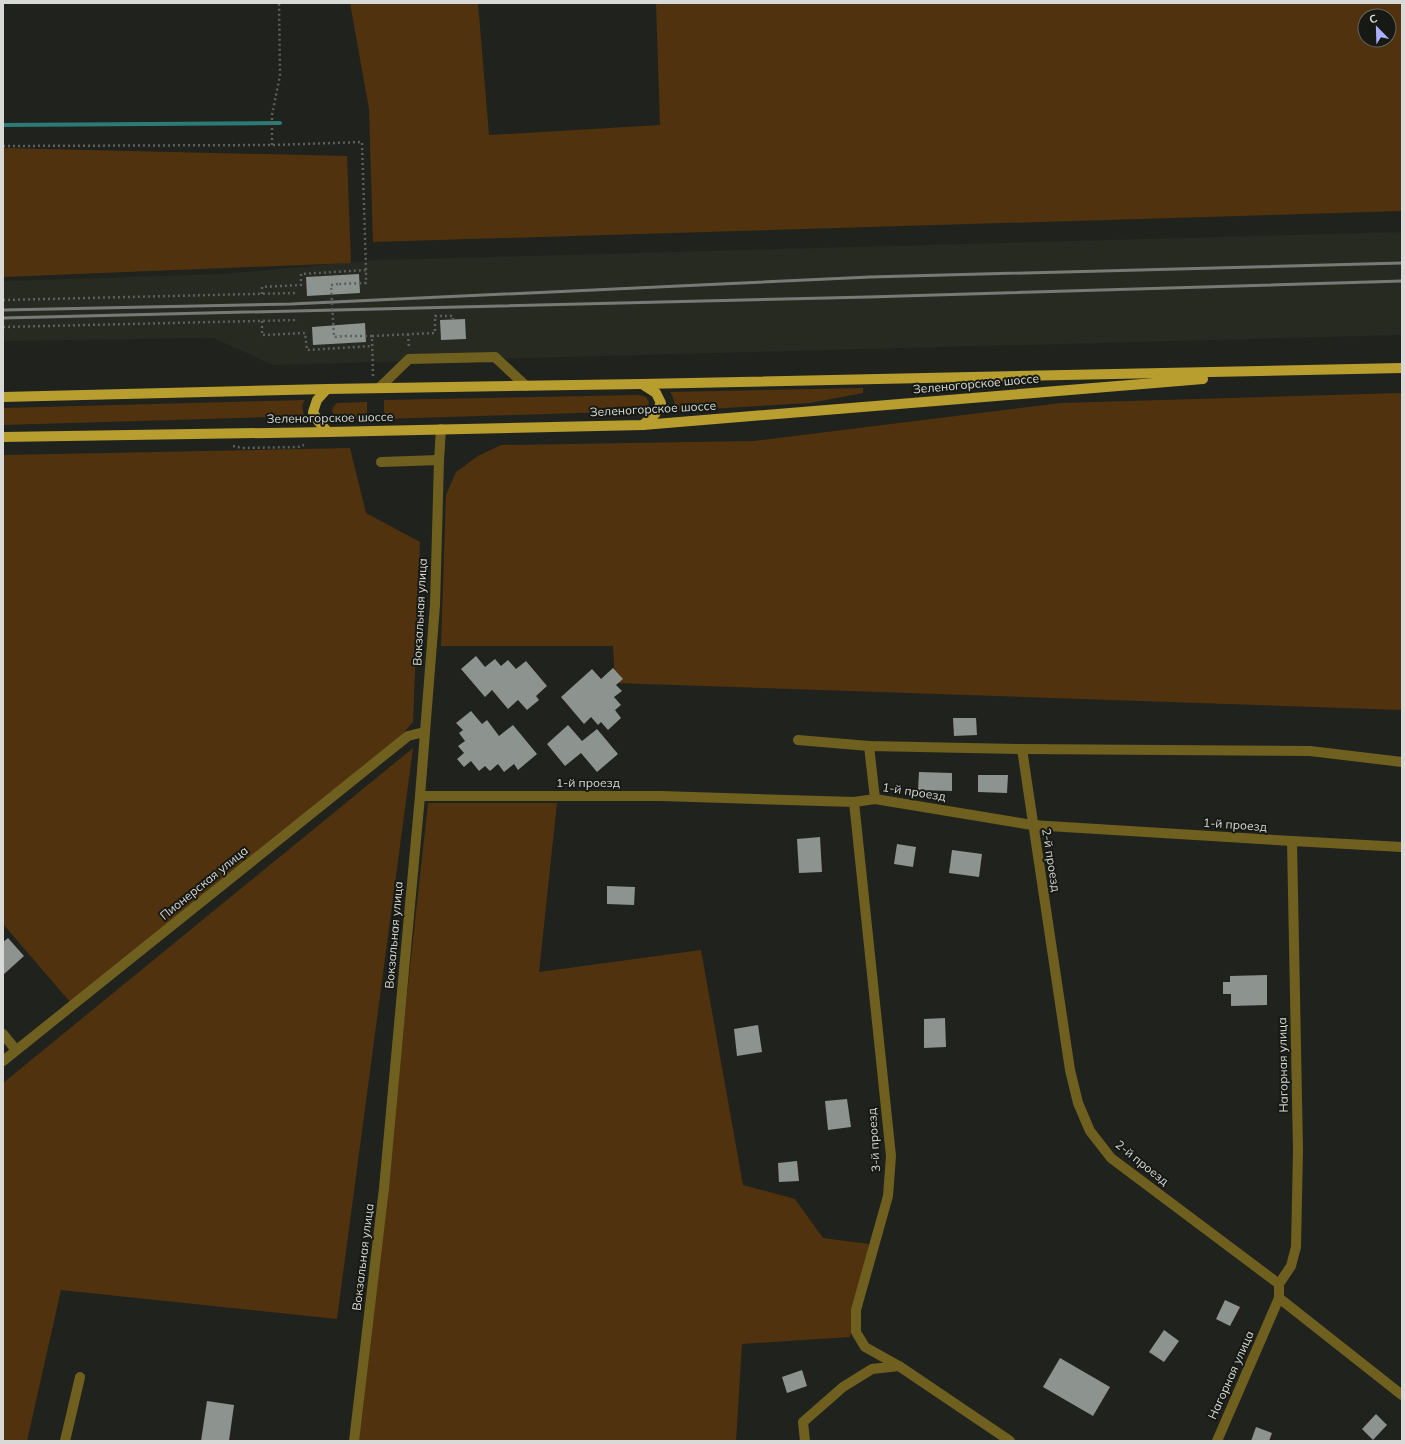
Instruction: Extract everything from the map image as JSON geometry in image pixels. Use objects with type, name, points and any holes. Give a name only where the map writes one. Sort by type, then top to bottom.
[{"type":"main road","name":"Зеленогорское шоссе","points":[[3,398],[326,389],[1402,368]]},
{"type":"main road","name":"Зеленогорское шоссе","points":[[3,437],[643,425],[1303,371]]},
{"type":"main road","points":[[641,384],[656,393],[661,403],[655,414],[643,425]]},
{"type":"main road","points":[[326,389],[317,400],[313,412],[318,421],[328,432]]},
{"type":"street","points":[[376,388],[409,359],[495,357],[526,386]]},
{"type":"street","name":"Вокзальная улица","points":[[354,1441],[384,1188],[420,796],[435,605],[441,429]]},
{"type":"street","points":[[381,462],[439,460]]},
{"type":"street","name":"Пионерская улица","points":[[3,1061],[408,736],[424,732]]},
{"type":"street","points":[[798,740],[869,746],[1022,749],[1310,751],[1402,762]]},
{"type":"street","points":[[869,746],[875,799]]},
{"type":"street","name":"2-й проезд","points":[[1022,749],[1032,825],[1070,1070],[1078,1104],[1090,1130],[1111,1158],[1279,1284]]},
{"type":"street","name":"1-й проезд","points":[[420,796],[661,796],[854,802],[875,799],[1032,825],[1402,847]]},
{"type":"street","name":"3-й проезд","points":[[854,802],[891,1156],[888,1196],[856,1310],[856,1332],[865,1347],[899,1366],[1010,1441]]},
{"type":"street","name":"Нагорная улица","points":[[1279,1284],[1292,1266],[1296,1247],[1298,1150],[1292,841]]},
{"type":"street","points":[[3,1034],[16,1050]]},
{"type":"street","points":[[1279,1284],[1279,1298],[1402,1395]]},
{"type":"street","name":"Нагорная улица","points":[[1217,1441],[1279,1298]]},
{"type":"street","points":[[805,1441],[803,1422],[843,1387],[872,1369],[899,1366]]},
{"type":"street","points":[[65,1441],[80,1377]]},
{"type":"path","points":[[272,145],[272,115],[280,75],[279,3]]},
{"type":"path","points":[[3,146],[272,145],[362,142],[366,283],[332,285],[334,337],[435,333],[435,316],[453,316],[453,320]]},
{"type":"path","points":[[262,294],[262,287],[301,286],[300,274],[366,270]]},
{"type":"path","points":[[3,300],[295,293]]},
{"type":"path","points":[[3,327],[298,320]]},
{"type":"path","points":[[262,321],[262,335],[305,333],[307,350],[372,346]]},
{"type":"path","points":[[372,336],[376,388]]},
{"type":"shaded area","points":[[350,3],[478,3],[489,135],[660,125],[656,3],[1402,3],[1402,211],[373,242],[369,109]]},
{"type":"shaded area","points":[[3,148],[347,156],[351,263],[3,277]]},
{"type":"shaded area","points":[[1402,232],[1402,335],[273,365],[213,338],[3,341],[3,281],[221,274],[380,260]]},
{"type":"shaded area","points":[[863,388],[863,393],[810,403],[672,411],[674,402],[670,392]]},
{"type":"shaded area","points":[[1402,393],[1402,710],[615,683],[613,646],[441,646],[446,495],[456,472],[478,456],[501,445],[753,441],[1061,403]]},
{"type":"shaded area","points":[[640,395],[646,397],[649,402],[648,408],[642,411],[384,419],[384,400]]},
{"type":"shaded area","points":[[305,400],[302,405],[304,416],[3,425],[3,408]]},
{"type":"shaded area","points":[[367,402],[367,418],[339,420],[332,412],[333,407],[337,403]]},
{"type":"shaded area","points":[[350,448],[366,513],[420,542],[413,722],[398,739],[70,1002],[3,924],[3,455]]},
{"type":"shaded area","points":[[413,748],[337,1319],[61,1290],[27,1441],[3,1441],[3,1083]]},
{"type":"shaded area","points":[[428,803],[557,803],[539,972],[701,950],[743,1185],[795,1199],[823,1238],[869,1244],[850,1337],[742,1344],[736,1441],[358,1441]]},
{"type":"building","points":[[359,274],[360,293],[307,296],[306,277]]},
{"type":"building","points":[[465,319],[466,339],[441,340],[440,320]]},
{"type":"building","points":[[365,323],[366,342],[313,345],[312,327]]},
{"type":"building","points":[[476,656],[485,667],[495,659],[501,666],[508,660],[516,669],[526,661],[547,686],[536,696],[539,700],[527,710],[518,700],[508,709],[492,690],[485,697],[461,669]]},
{"type":"building","points":[[613,668],[623,679],[616,685],[622,691],[614,697],[621,705],[615,710],[621,718],[608,730],[601,722],[598,725],[591,717],[584,724],[561,697],[592,669],[601,679]]},
{"type":"building","points":[[471,711],[482,724],[487,720],[499,736],[513,725],[537,754],[518,770],[514,764],[504,772],[498,764],[490,771],[485,766],[479,771],[471,761],[464,767],[457,759],[464,753],[458,746],[465,741],[459,733],[463,730],[456,723]]},
{"type":"building","points":[[953,718],[976,718],[977,735],[954,736]]},
{"type":"building","points":[[568,725],[582,741],[597,729],[618,754],[597,772],[581,753],[565,766],[547,744]]},
{"type":"building","points":[[919,772],[952,773],[952,791],[918,790]]},
{"type":"building","points":[[978,775],[1008,775],[1007,793],[978,792]]},
{"type":"building","points":[[820,837],[822,872],[799,873],[797,839]]},
{"type":"building","points":[[897,844],[916,847],[913,867],[894,864]]},
{"type":"building","points":[[952,850],[982,854],[979,877],[949,873]]},
{"type":"building","points":[[607,886],[635,887],[634,905],[607,904]]},
{"type":"building","points":[[8,938],[24,956],[3,975],[3,942]]},
{"type":"building","points":[[1267,975],[1267,1005],[1231,1006],[1231,994],[1223,994],[1223,982],[1230,982],[1230,976]]},
{"type":"building","points":[[945,1018],[946,1047],[924,1048],[924,1019]]},
{"type":"building","points":[[758,1025],[762,1052],[737,1056],[734,1029]]},
{"type":"building","points":[[847,1099],[851,1127],[828,1130],[825,1101]]},
{"type":"building","points":[[797,1161],[799,1181],[779,1182],[778,1163]]},
{"type":"building","points":[[1225,1300],[1240,1307],[1230,1326],[1216,1319]]},
{"type":"building","points":[[1164,1330],[1179,1341],[1164,1362],[1149,1352]]},
{"type":"building","points":[[1060,1358],[1110,1387],[1093,1416],[1043,1387]]},
{"type":"building","points":[[802,1370],[807,1386],[787,1393],[782,1377]]},
{"type":"building","points":[[207,1401],[234,1405],[229,1441],[201,1441]]},
{"type":"building","points":[[1376,1414],[1387,1425],[1373,1440],[1362,1429]]},
{"type":"building","points":[[1256,1427],[1272,1433],[1269,1441],[1251,1441]]},
{"type":"waterway","points":[[3,125],[280,123]]},
{"type":"railway","points":[[3,310],[291,304],[870,277],[1402,263]]},
{"type":"railway","points":[[3,318],[869,297],[1402,281]]}]
